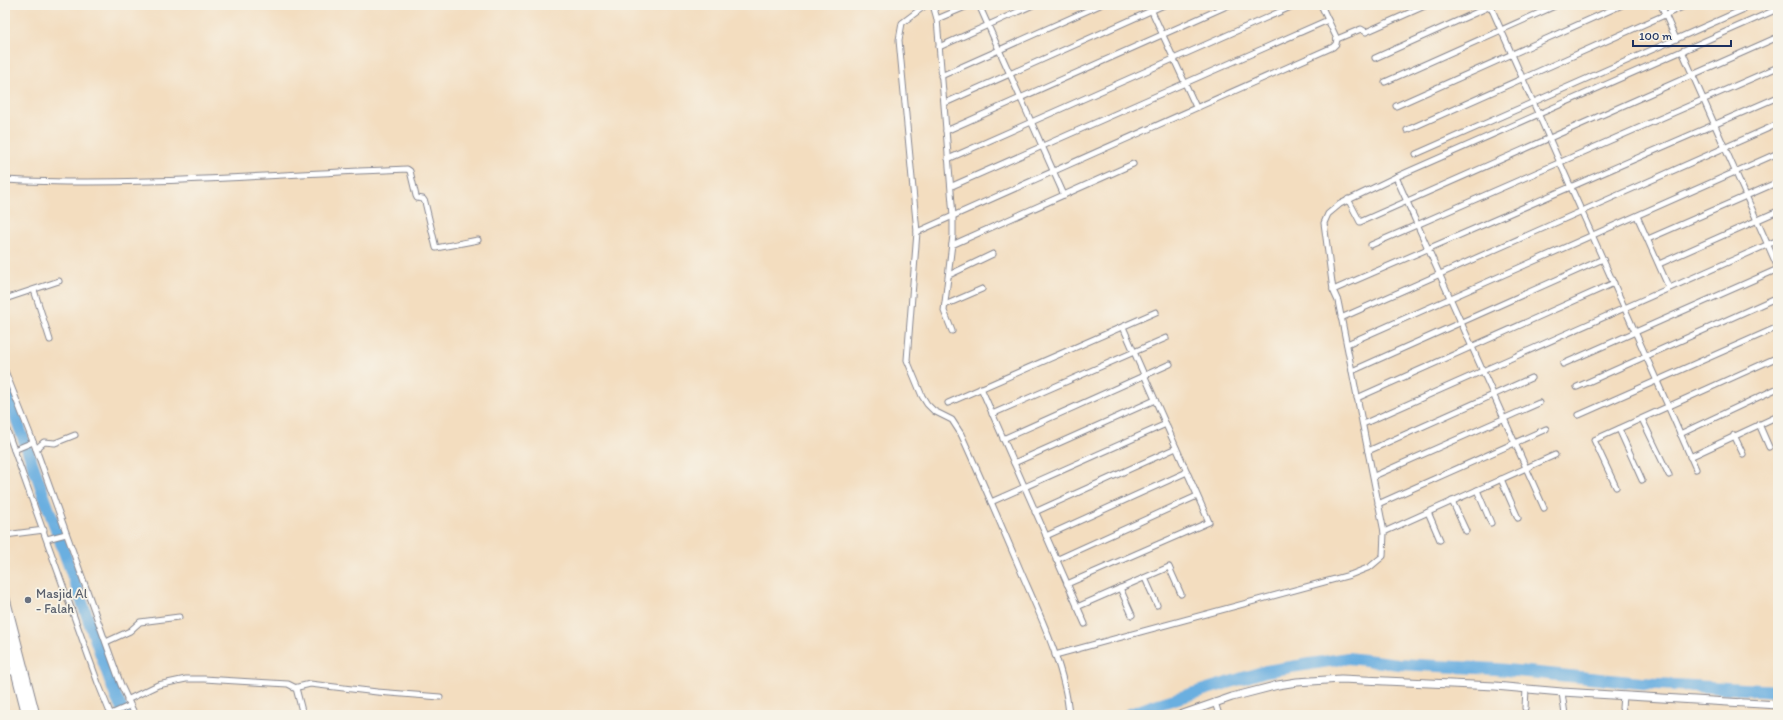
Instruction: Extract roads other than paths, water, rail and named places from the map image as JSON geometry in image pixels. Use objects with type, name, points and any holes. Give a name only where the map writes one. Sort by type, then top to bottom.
[{"type":"highway","points":[[5,599],[35,715]]},
{"type":"highway","points":[[5,629],[27,715]]},
{"type":"street","points":[[926,5],[902,23],[899,40],[917,232],[907,360],[922,396],[927,404],[934,411],[952,420],[956,425],[1036,605],[1055,655],[1069,715]]},
{"type":"street","points":[[933,5],[937,19],[941,76],[945,103],[948,159],[952,186],[952,245],[944,311],[952,331]]},
{"type":"street","points":[[937,19],[970,5]]},
{"type":"street","points":[[980,5],[1064,195]]},
{"type":"street","points":[[939,47],[1033,5]]},
{"type":"street","points":[[941,76],[1100,5]]},
{"type":"street","points":[[1149,5],[1196,107]]},
{"type":"street","points":[[945,103],[1164,5]]},
{"type":"street","points":[[946,131],[1229,5]]},
{"type":"street","points":[[948,159],[1295,5]]},
{"type":"street","points":[[917,232],[1333,47],[1336,44],[1337,39],[1321,5]]},
{"type":"street","points":[[1337,39],[1361,28],[1366,32],[1427,5]]},
{"type":"street","points":[[1375,58],[1491,5],[1696,469]]},
{"type":"street","points":[[1384,82],[1557,5]]},
{"type":"street","points":[[1396,106],[1622,5]]},
{"type":"street","points":[[1661,5],[1676,39]]},
{"type":"street","points":[[1407,130],[1687,5]]},
{"type":"street","points":[[1416,154],[1742,10]]},
{"type":"street","points":[[1055,655],[1350,576],[1370,567],[1383,556],[1384,532],[1374,476],[1338,301],[1333,290],[1324,224],[1331,210],[1348,199],[1396,177],[1773,11]]},
{"type":"street","points":[[952,186],[1328,20]]},
{"type":"street","points":[[1348,199],[1360,222],[1778,37]]},
{"type":"street","points":[[1563,364],[1778,268],[1682,51]]},
{"type":"street","points":[[1371,245],[1778,67]]},
{"type":"street","points":[[1333,290],[1778,97]]},
{"type":"street","points":[[1341,318],[1778,124]]},
{"type":"street","points":[[1347,344],[1778,153]]},
{"type":"street","points":[[952,245],[1133,164]]},
{"type":"street","points":[[5,180],[50,182],[213,179],[407,169],[410,171],[417,198],[423,199],[425,202],[436,248],[478,240]]},
{"type":"street","points":[[1396,177],[1544,508]]},
{"type":"street","points":[[1648,239],[1778,182]]},
{"type":"street","points":[[1659,264],[1778,211]]},
{"type":"street","points":[[1637,216],[1669,288]]},
{"type":"street","points":[[1363,424],[1778,240]]},
{"type":"street","points":[[949,275],[993,254]]},
{"type":"street","points":[[1352,371],[1602,259]]},
{"type":"street","points":[[5,299],[59,281]]},
{"type":"street","points":[[1357,398],[1614,283]]},
{"type":"street","points":[[945,305],[982,288]]},
{"type":"street","points":[[34,290],[50,340]]},
{"type":"street","points":[[1577,387],[1778,298]]},
{"type":"street","points":[[948,403],[1156,312]]},
{"type":"street","points":[[1067,584],[1209,522],[1123,327]]},
{"type":"street","points":[[1580,415],[1778,327]]},
{"type":"street","points":[[992,414],[1166,338]]},
{"type":"street","points":[[1616,487],[1594,440],[1778,358]]},
{"type":"street","points":[[1003,439],[1170,364]]},
{"type":"street","points":[[5,371],[31,443],[36,449],[64,535],[106,642],[127,700],[128,707],[135,715]]},
{"type":"street","points":[[1368,450],[1531,378]]},
{"type":"street","points":[[981,388],[1085,624]]},
{"type":"street","points":[[1680,434],[1778,388]]},
{"type":"street","points":[[1014,463],[1155,400]]},
{"type":"street","points":[[1374,476],[1539,403]]},
{"type":"street","points":[[1690,457],[1734,435],[1778,416]]},
{"type":"street","points":[[1642,419],[1669,475]]},
{"type":"street","points":[[991,502],[1166,424]]},
{"type":"street","points":[[1759,424],[1769,447]]},
{"type":"street","points":[[5,425],[16,450],[44,530],[49,538],[98,683],[113,714],[128,707]]},
{"type":"street","points":[[1378,504],[1546,429]]},
{"type":"street","points":[[1618,429],[1642,480]]},
{"type":"street","points":[[36,449],[44,442],[55,443],[75,435]]},
{"type":"street","points":[[1734,435],[1743,454]]},
{"type":"street","points":[[16,450],[31,443]]},
{"type":"street","points":[[1035,512],[1176,448]]},
{"type":"street","points":[[1384,532],[1555,454]]},
{"type":"street","points":[[1046,536],[1187,472]]},
{"type":"street","points":[[1501,479],[1518,518]]},
{"type":"street","points":[[1477,490],[1490,522]]},
{"type":"street","points":[[1056,560],[1197,496]]},
{"type":"street","points":[[1452,501],[1466,531]]},
{"type":"street","points":[[1428,512],[1440,540]]},
{"type":"street","points":[[5,535],[44,530]]},
{"type":"street","points":[[49,538],[64,535]]},
{"type":"street","points":[[1077,607],[1169,567],[1181,594]]},
{"type":"street","points":[[1145,578],[1157,605]]},
{"type":"street","points":[[1120,588],[1132,615]]},
{"type":"street","points":[[106,642],[130,631],[140,622],[179,617]]},
{"type":"street","points":[[5,673],[16,671]]},
{"type":"street","points":[[127,700],[158,685],[186,679],[288,684],[297,691],[303,715]]},
{"type":"street","points":[[1180,715],[1215,702],[1278,685],[1320,680],[1426,682],[1778,705]]},
{"type":"street","points":[[294,688],[310,684],[377,692],[440,697]]},
{"type":"street","points":[[1525,708],[1526,689]]},
{"type":"street","points":[[1562,692],[1565,715]]},
{"type":"street","points":[[1623,696],[1622,708],[1624,715]]},
{"type":"street","points":[[1215,702],[1219,715]]},
{"type":"waterway","points":[[5,387],[116,697],[125,715]]},
{"type":"waterway","points":[[1128,715],[1155,705],[1266,671],[1348,658],[1399,664],[1496,669],[1641,683],[1778,691]]},
{"type":"place","name":"Masjid Al - Falah","points":[[28,600]]}]
